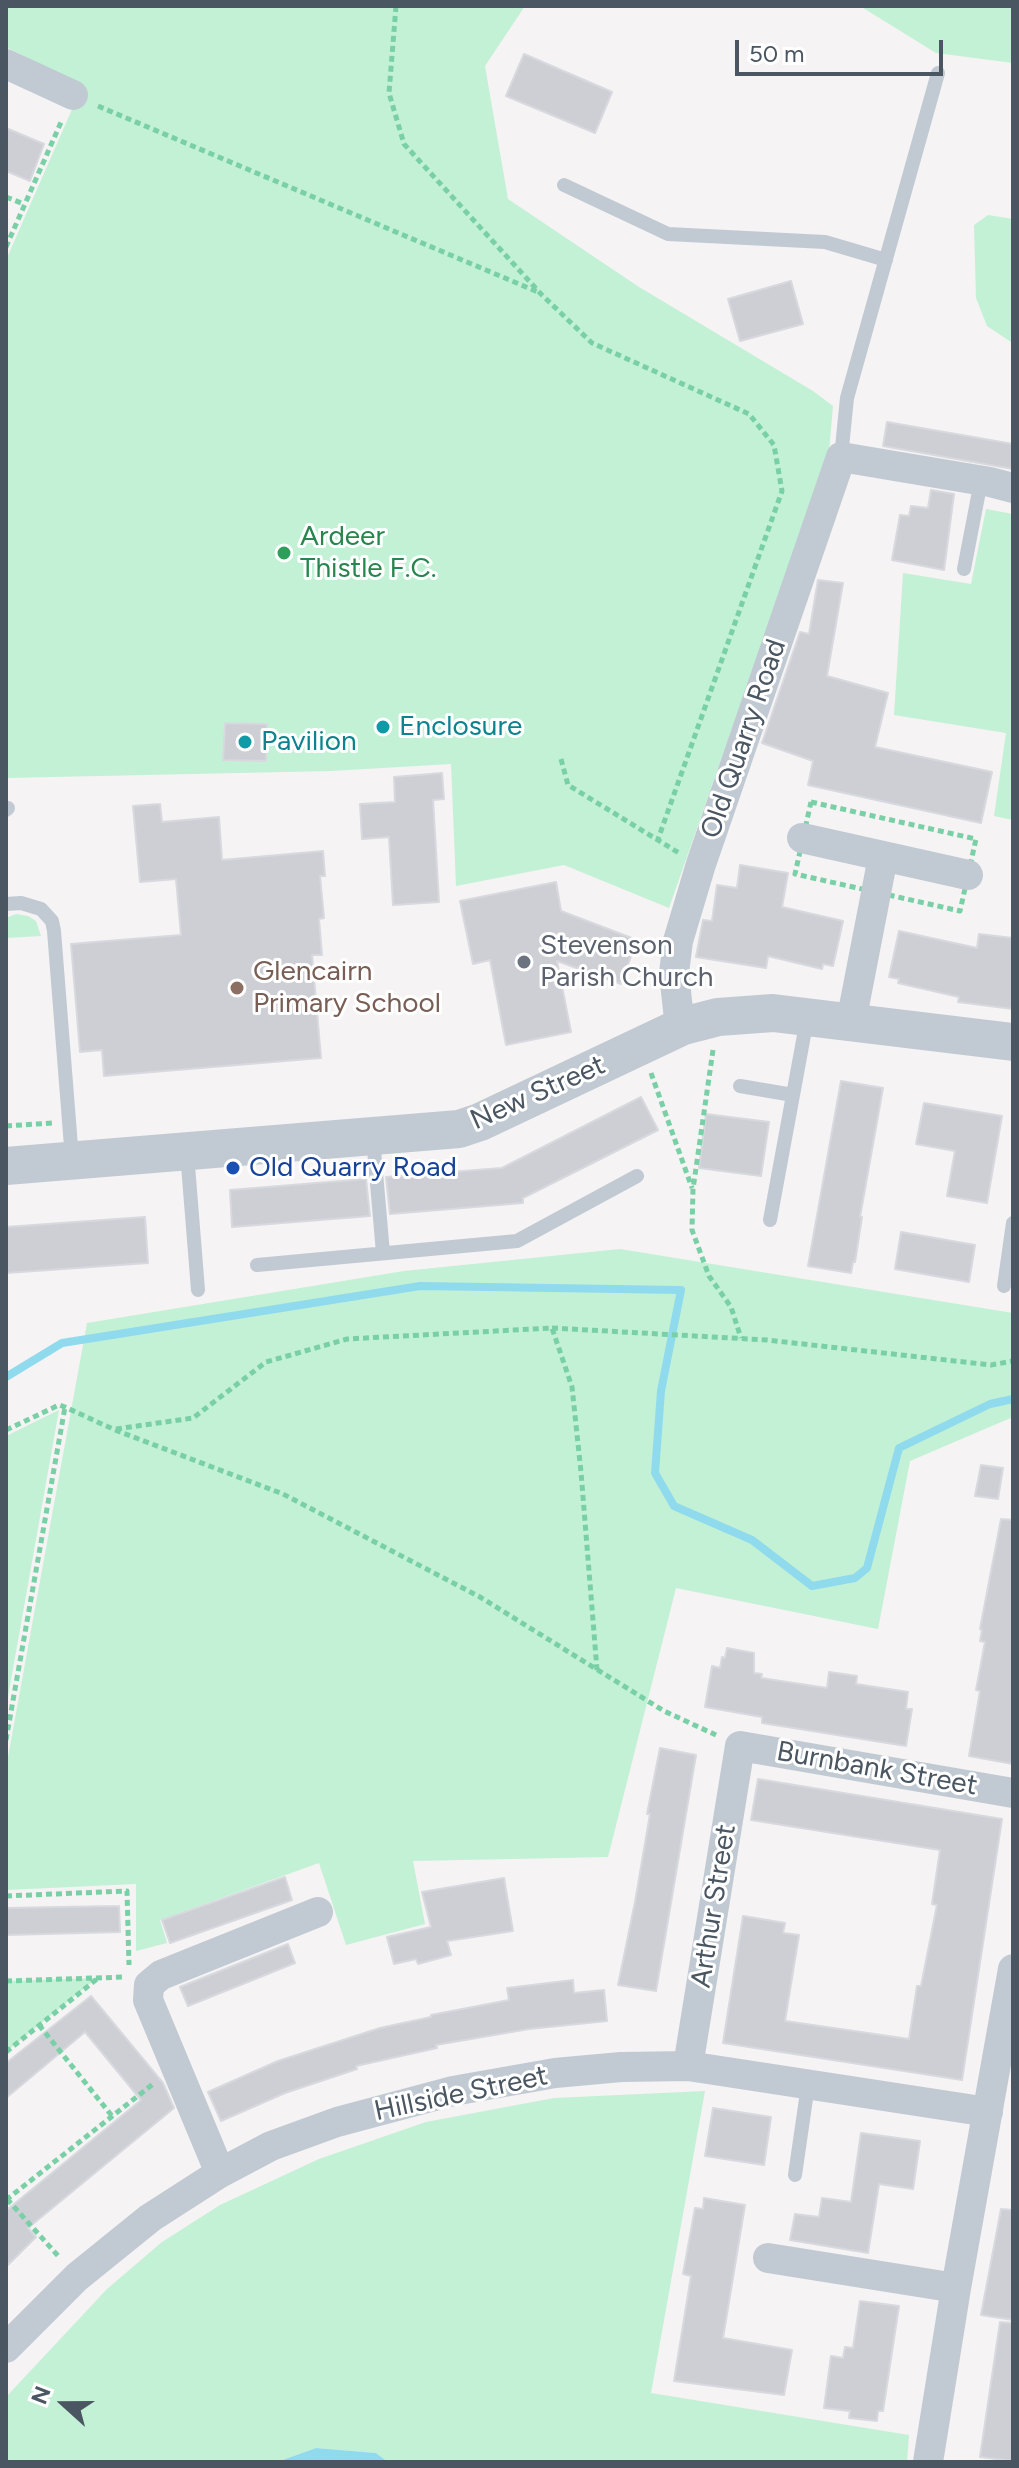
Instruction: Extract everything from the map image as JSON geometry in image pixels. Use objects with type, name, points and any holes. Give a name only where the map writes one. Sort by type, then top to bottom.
[{"type":"street","points":[[6,64],[73,95]]},
{"type":"street","points":[[841,457],[1013,488]]},
{"type":"street","name":"Old Quarry Road","points":[[701,1022],[678,1010],[674,973],[678,941],[701,864],[841,457]]},
{"type":"street","points":[[802,838],[968,875]]},
{"type":"street","points":[[851,1022],[883,857]]},
{"type":"street","name":"New Street","points":[[6,1166],[450,1130],[480,1122],[642,1046],[701,1022],[773,1013],[1013,1042]]},
{"type":"street","name":"Burnbank Street","points":[[740,1746],[1013,1793]]},
{"type":"street","name":"Arthur Street","points":[[688,2066],[740,1746]]},
{"type":"street","points":[[220,2173],[148,2000],[149,1985],[154,1979],[318,1912]]},
{"type":"street","points":[[928,2462],[1013,1969]]},
{"type":"street","name":"Hillside Street","points":[[6,2348],[77,2277],[150,2218],[220,2173],[271,2146],[337,2122],[453,2091],[568,2072],[688,2066],[988,2112]]},
{"type":"street","points":[[768,2258],[956,2288]]},
{"type":"lane","points":[[841,457],[847,398],[938,73]]},
{"type":"lane","points":[[564,185],[668,234],[825,242],[886,260]]},
{"type":"lane","points":[[964,569],[981,481]]},
{"type":"lane","points":[[6,904],[33,905],[52,921],[72,1161]]},
{"type":"lane","points":[[770,1220],[808,1016]]},
{"type":"lane","points":[[740,1086],[793,1095]]},
{"type":"lane","points":[[373,1137],[383,1253]]},
{"type":"lane","points":[[187,1153],[198,1290]]},
{"type":"lane","points":[[257,1265],[517,1241],[637,1176]]},
{"type":"lane","points":[[1004,1286],[1013,1223]]},
{"type":"lane","points":[[795,2175],[808,2085]]},
{"type":"path","points":[[396,6],[389,93],[404,144],[541,294],[592,343],[749,414],[774,445],[782,491],[657,842]]},
{"type":"path","points":[[6,247],[73,95],[541,294]]},
{"type":"path","points":[[6,197],[24,204]]},
{"type":"path","points":[[561,759],[568,785],[657,842],[701,864]]},
{"type":"path","points":[[701,1022],[692,1230],[709,1276],[731,1307],[741,1338]]},
{"type":"path","points":[[642,1046],[693,1189]]},
{"type":"path","points":[[6,1126],[69,1122]]},
{"type":"path","points":[[552,1328],[572,1387],[597,1670]]},
{"type":"path","points":[[115,1430],[193,1418],[266,1362],[347,1339],[552,1328],[741,1338],[991,1365],[1013,1361]]},
{"type":"path","points":[[6,1430],[59,1405],[115,1430],[283,1494],[480,1597],[664,1711],[740,1746]]},
{"type":"path","points":[[6,1740],[65,1407]]},
{"type":"path","points":[[6,1896],[127,1891],[129,1977],[6,1981]]},
{"type":"path","points":[[6,2052],[97,1978]]},
{"type":"path","points":[[39,2025],[112,2116]]},
{"type":"path","points":[[77,2277],[6,2199],[177,2065]]},
{"type":"green space","points":[[6,6],[525,6],[485,66],[508,199],[639,287],[833,406],[829,452],[669,908],[564,865],[456,886],[451,764],[331,771],[6,778],[6,260],[80,91],[72,80],[6,47]]},
{"type":"green space","points":[[860,6],[1013,6],[1013,63],[936,53]]},
{"type":"green space","points":[[988,215],[1013,219],[1011,342],[987,326],[976,298],[974,225]]},
{"type":"green space","points":[[986,509],[1013,514],[1013,820],[994,816],[1006,733],[894,715],[903,573],[971,584]]},
{"type":"green space","points":[[16,914],[36,921],[41,936],[6,938],[6,918]]},
{"type":"green space","points":[[620,1249],[1013,1313],[1013,1417],[910,1461],[878,1629],[676,1588],[608,1857],[413,1861],[425,1924],[346,1945],[319,1863],[160,1920],[167,1943],[136,1951],[136,1884],[6,1890],[6,1768],[87,1323],[404,1271]]},
{"type":"green space","points":[[59,1410],[6,1708],[6,1436]]},
{"type":"green space","points":[[97,1978],[39,2025],[6,2052],[6,1981]]},
{"type":"green space","points":[[705,2091],[651,2393],[909,2435],[907,2462],[388,2462],[376,2453],[316,2448],[277,2462],[6,2462],[6,2397],[107,2289],[162,2242],[220,2205],[319,2159],[426,2122],[554,2098]]},
{"type":"water","points":[[316,2448],[376,2453],[388,2462],[277,2462]]},
{"type":"building","points":[[524,54],[612,92],[595,133],[506,96]]},
{"type":"building","points":[[6,128],[44,144],[30,181],[6,171]]},
{"type":"building","points":[[791,281],[803,324],[740,341],[728,299]]},
{"type":"building","points":[[887,422],[1013,444],[1013,469],[883,446]]},
{"type":"building","points":[[931,490],[954,494],[944,570],[892,560],[900,515],[909,516],[911,506],[928,508]]},
{"type":"building","points":[[818,580],[843,583],[827,676],[888,693],[875,747],[992,772],[981,823],[808,785],[813,761],[762,743],[800,632],[809,634]]},
{"type":"building","name":"Pavilion","points":[[225,723],[267,724],[266,761],[223,760]]},
{"type":"building","points":[[442,773],[444,799],[433,800],[439,902],[393,905],[389,837],[362,839],[360,804],[395,802],[394,777]]},
{"type":"building","points":[[160,804],[162,822],[219,817],[222,860],[323,851],[325,876],[320,876],[324,918],[319,919],[322,955],[312,955],[321,1058],[104,1076],[102,1050],[80,1052],[71,944],[181,935],[176,879],[140,882],[133,806]]},
{"type":"building","points":[[740,865],[788,873],[782,907],[843,921],[833,966],[823,964],[822,969],[768,956],[766,968],[696,957],[703,920],[712,921],[717,885],[737,888]]},
{"type":"building","name":"Stevenson Parish Church","points":[[556,882],[561,911],[637,940],[621,984],[557,961],[571,1032],[506,1045],[490,960],[473,964],[460,901]]},
{"type":"building","points":[[899,931],[977,948],[979,934],[1013,938],[1013,1009],[958,1002],[959,997],[898,983],[899,979],[889,977]]},
{"type":"building","points":[[841,1081],[883,1088],[851,1273],[808,1266]]},
{"type":"building","points":[[641,1097],[658,1130],[523,1198],[523,1203],[390,1214],[386,1177],[502,1168]]},
{"type":"building","points":[[924,1103],[1002,1116],[987,1203],[947,1196],[955,1151],[916,1144]]},
{"type":"building","points":[[706,1114],[769,1122],[761,1176],[699,1168]]},
{"type":"building","points":[[366,1179],[370,1216],[232,1227],[230,1190]]},
{"type":"building","points":[[145,1217],[148,1263],[6,1273],[6,1227]]},
{"type":"building","points":[[901,1232],[975,1245],[969,1282],[895,1269]]},
{"type":"building","points":[[981,1465],[1003,1468],[998,1499],[975,1496]]},
{"type":"building","points":[[1001,1519],[1013,1520],[1013,1764],[969,1756],[985,1642],[980,1641],[980,1629]]},
{"type":"building","points":[[727,1648],[754,1653],[754,1673],[762,1674],[761,1678],[827,1688],[829,1672],[857,1676],[856,1684],[908,1692],[906,1709],[912,1709],[906,1746],[762,1723],[762,1717],[705,1707],[712,1666],[720,1668]]},
{"type":"building","points":[[660,1748],[696,1755],[656,1991],[618,1985]]},
{"type":"building","points":[[758,1779],[1002,1819],[962,2080],[723,2043],[743,1916],[785,1923],[783,1933],[799,1935],[785,2021],[909,2039],[917,1986],[921,1986],[937,1905],[932,1904],[940,1850],[751,1820]]},
{"type":"building","points":[[285,1877],[292,1900],[170,1943],[162,1920]]},
{"type":"building","points":[[504,1878],[513,1931],[447,1941],[451,1955],[418,1964],[416,1959],[394,1964],[387,1937],[431,1927],[422,1892]]},
{"type":"building","points":[[119,1906],[120,1932],[6,1935],[6,1908]]},
{"type":"building","points":[[288,1944],[295,1963],[188,2006],[180,1987]]},
{"type":"building","points":[[573,1980],[574,1993],[604,1990],[607,2021],[529,2029],[436,2045],[437,2048],[356,2066],[357,2069],[285,2093],[221,2121],[208,2092],[278,2061],[380,2028],[509,2000],[507,1988]]},
{"type":"building","points":[[91,1996],[163,2083],[174,2108],[28,2228],[36,2237],[6,2267],[6,2206],[8,2209],[141,2100],[85,2032],[6,2098],[6,2063]]},
{"type":"building","points":[[713,2108],[771,2117],[764,2165],[705,2156]]},
{"type":"building","points":[[861,2133],[920,2141],[913,2189],[879,2184],[868,2253],[790,2240],[795,2214],[819,2217],[822,2198],[851,2202]]},
{"type":"building","points":[[704,2198],[745,2205],[723,2338],[792,2350],[784,2395],[674,2381],[691,2276],[683,2274],[695,2208],[703,2209]]},
{"type":"building","points":[[1001,2209],[1013,2210],[1013,2320],[981,2315]]},
{"type":"building","points":[[860,2301],[899,2306],[883,2411],[878,2411],[877,2421],[849,2418],[850,2411],[824,2408],[831,2356],[843,2358],[845,2347],[853,2348]]},
{"type":"building","points":[[1000,2322],[1013,2323],[1013,2461],[980,2457]]},
{"type":"waterway","points":[[6,1377],[62,1343],[420,1286],[681,1290],[661,1391],[655,1473],[674,1506],[752,1540],[812,1586],[855,1578],[867,1568],[899,1448],[990,1404],[1013,1399]]},
{"type":"place","name":"Ardeer Thistle F.C.","points":[[284,553]]},
{"type":"place","name":"Enclosure","points":[[383,727]]},
{"type":"place","name":"Pavilion","points":[[245,742]]},
{"type":"place","name":"Stevenson Parish Church","points":[[524,962]]},
{"type":"place","name":"Glencairn Primary School","points":[[237,988]]},
{"type":"place","name":"Old Quarry Road","points":[[233,1168]]}]
